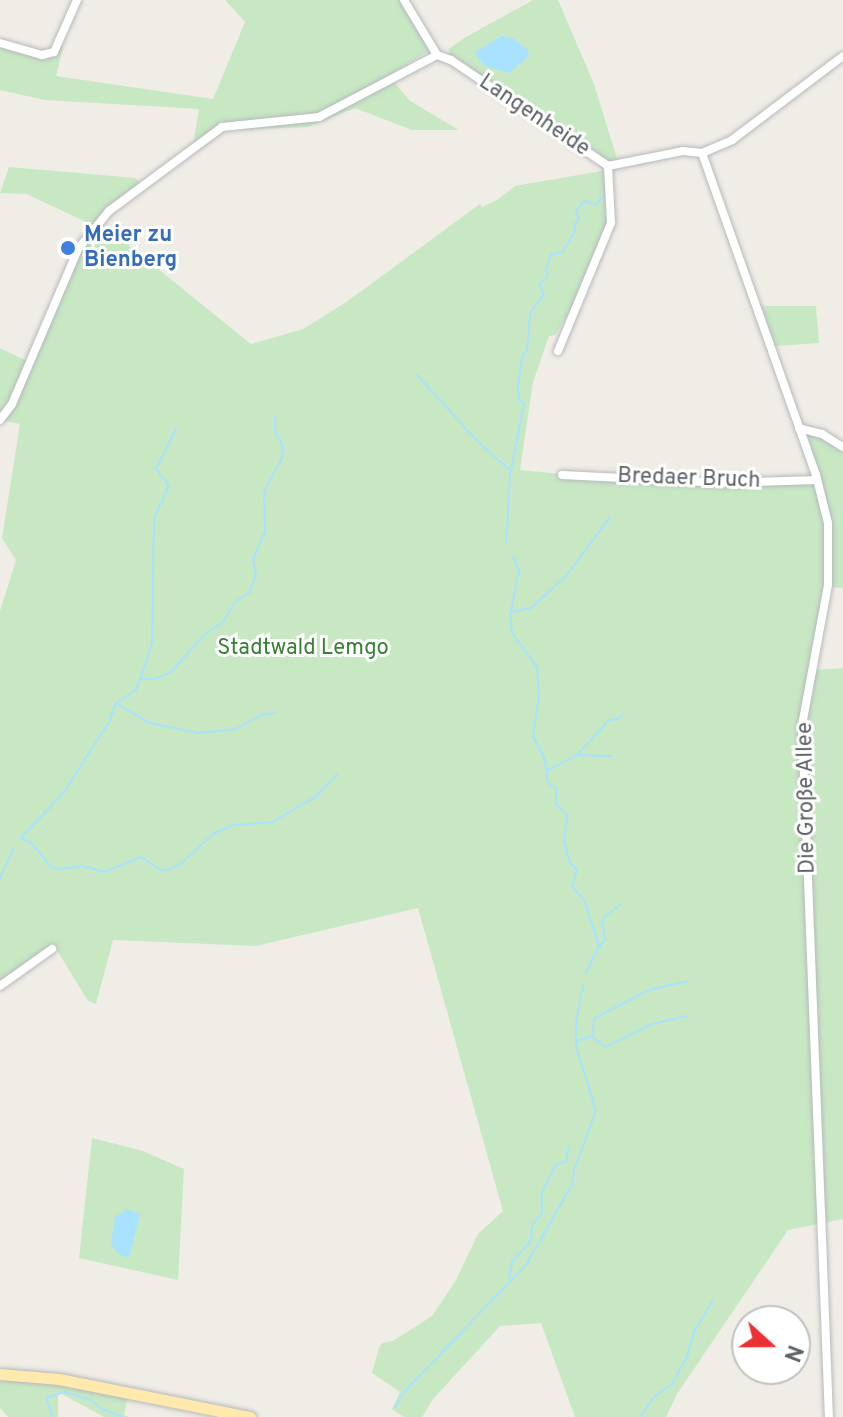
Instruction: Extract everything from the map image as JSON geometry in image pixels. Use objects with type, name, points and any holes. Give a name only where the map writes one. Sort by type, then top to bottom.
[{"type":"main road","points":[[0,1374],[95,1385],[250,1417]]},
{"type":"street","points":[[0,43],[42,55],[54,52],[77,0]]},
{"type":"street","points":[[0,420],[12,404],[78,249],[109,211],[222,127],[319,117],[437,55],[404,0]]},
{"type":"street","name":"Langenheide","points":[[437,55],[451,60],[608,166],[683,151],[702,153],[732,140],[843,56]]},
{"type":"street","name":"Die Große Allee","points":[[702,153],[817,480],[828,523],[828,585],[802,725],[829,1417]]},
{"type":"street","points":[[558,351],[611,223],[608,166]]},
{"type":"street","points":[[799,428],[822,434],[843,447]]},
{"type":"street","name":"Bredaer Bruch","points":[[562,475],[722,483],[817,480]]},
{"type":"street","points":[[0,986],[52,949]]},
{"type":"green space","points":[[225,0],[400,0],[430,50],[362,92],[360,100],[394,82],[410,101],[459,130],[412,130],[355,108],[308,127],[230,130],[227,124],[193,145],[199,109],[45,100],[0,90],[0,45],[45,57],[60,45],[63,47],[56,76],[213,99],[245,22]]},
{"type":"green space","points":[[533,0],[558,0],[594,84],[618,162],[606,160],[450,57],[449,49],[464,38]]},
{"type":"green space","points":[[9,167],[136,178],[141,187],[93,225],[26,194],[0,193]]},
{"type":"green space","name":"Stadtwald Lemgo","points":[[607,170],[608,222],[577,301],[555,335],[549,336],[533,382],[520,470],[638,481],[815,483],[826,524],[825,584],[815,670],[843,668],[843,1219],[788,1230],[737,1305],[731,1305],[731,1314],[677,1394],[666,1417],[575,1417],[541,1323],[500,1326],[433,1399],[422,1417],[404,1417],[392,1409],[400,1392],[372,1373],[382,1343],[393,1341],[432,1316],[455,1282],[478,1234],[503,1211],[418,908],[256,946],[113,940],[96,1004],[88,1001],[55,947],[0,983],[0,611],[16,560],[2,538],[20,424],[5,421],[33,366],[79,254],[101,223],[251,344],[303,329],[345,303],[480,204],[482,207],[497,200],[515,186]]},
{"type":"green space","points":[[762,306],[816,306],[819,343],[775,346]]},
{"type":"green space","points":[[0,348],[27,361],[11,403],[0,415]]},
{"type":"green space","points":[[806,430],[843,448],[843,588],[830,587],[831,523]]},
{"type":"green space","points":[[92,1138],[143,1151],[184,1169],[178,1280],[79,1258]]},
{"type":"green space","points":[[0,1379],[63,1384],[128,1397],[124,1415],[129,1417],[104,1417],[58,1392],[58,1417],[8,1417],[0,1408]]},
{"type":"water","points":[[501,36],[513,38],[528,50],[529,56],[509,73],[485,66],[474,53]]},
{"type":"water","points":[[127,1209],[140,1214],[129,1258],[118,1254],[111,1244],[115,1217]]},
{"type":"waterway","points":[[506,542],[510,476],[524,403],[519,400],[518,385],[523,354],[527,351],[530,313],[544,294],[539,285],[548,275],[546,270],[551,255],[563,251],[575,232],[574,225],[579,219],[576,211],[584,201],[596,205],[605,194]]},
{"type":"waterway","points":[[417,375],[479,443],[510,470]]},
{"type":"waterway","points":[[141,679],[154,679],[170,673],[204,635],[224,621],[235,602],[249,593],[256,575],[253,560],[265,532],[264,492],[283,456],[282,444],[275,431],[275,416]]},
{"type":"waterway","points":[[176,429],[156,469],[169,485],[154,518],[152,643],[136,690],[116,703],[109,722],[64,792],[21,838],[31,843],[51,867],[58,869],[82,866],[104,872],[141,857],[160,870],[168,870],[181,864],[213,834],[233,825],[272,822],[314,798],[337,774]]},
{"type":"waterway","points":[[512,612],[531,608],[566,576],[610,517]]},
{"type":"waterway","points":[[513,556],[519,570],[510,616],[512,633],[537,667],[539,695],[533,736],[545,760],[548,783],[556,788],[556,805],[567,815],[564,841],[570,863],[577,870],[572,886],[584,900],[599,946],[586,973]]},
{"type":"waterway","points":[[116,703],[149,723],[198,733],[236,729],[261,715],[275,713]]},
{"type":"waterway","points":[[548,770],[577,755],[609,720],[618,719],[624,713]]},
{"type":"waterway","points":[[578,755],[612,756]]},
{"type":"waterway","points":[[0,878],[14,848]]},
{"type":"waterway","points":[[600,946],[605,940],[602,922],[621,904]]},
{"type":"waterway","points":[[592,1036],[595,1018],[649,990],[687,981]]},
{"type":"waterway","points":[[395,1407],[405,1391],[526,1265],[573,1183],[574,1170],[596,1111],[576,1046],[576,1022],[583,986]]},
{"type":"waterway","points":[[577,1041],[592,1036],[605,1047],[652,1024],[687,1016]]},
{"type":"waterway","points":[[509,1278],[512,1262],[530,1242],[533,1224],[542,1213],[542,1192],[556,1164],[566,1162],[569,1147]]},
{"type":"waterway","points":[[640,1417],[654,1397],[672,1384],[687,1357],[694,1331],[713,1300]]},
{"type":"waterway","points":[[53,1417],[46,1398],[65,1392],[92,1400],[100,1408],[122,1417]]},
{"type":"place","name":"Meier zu Bienberg","points":[[68,248]]}]
